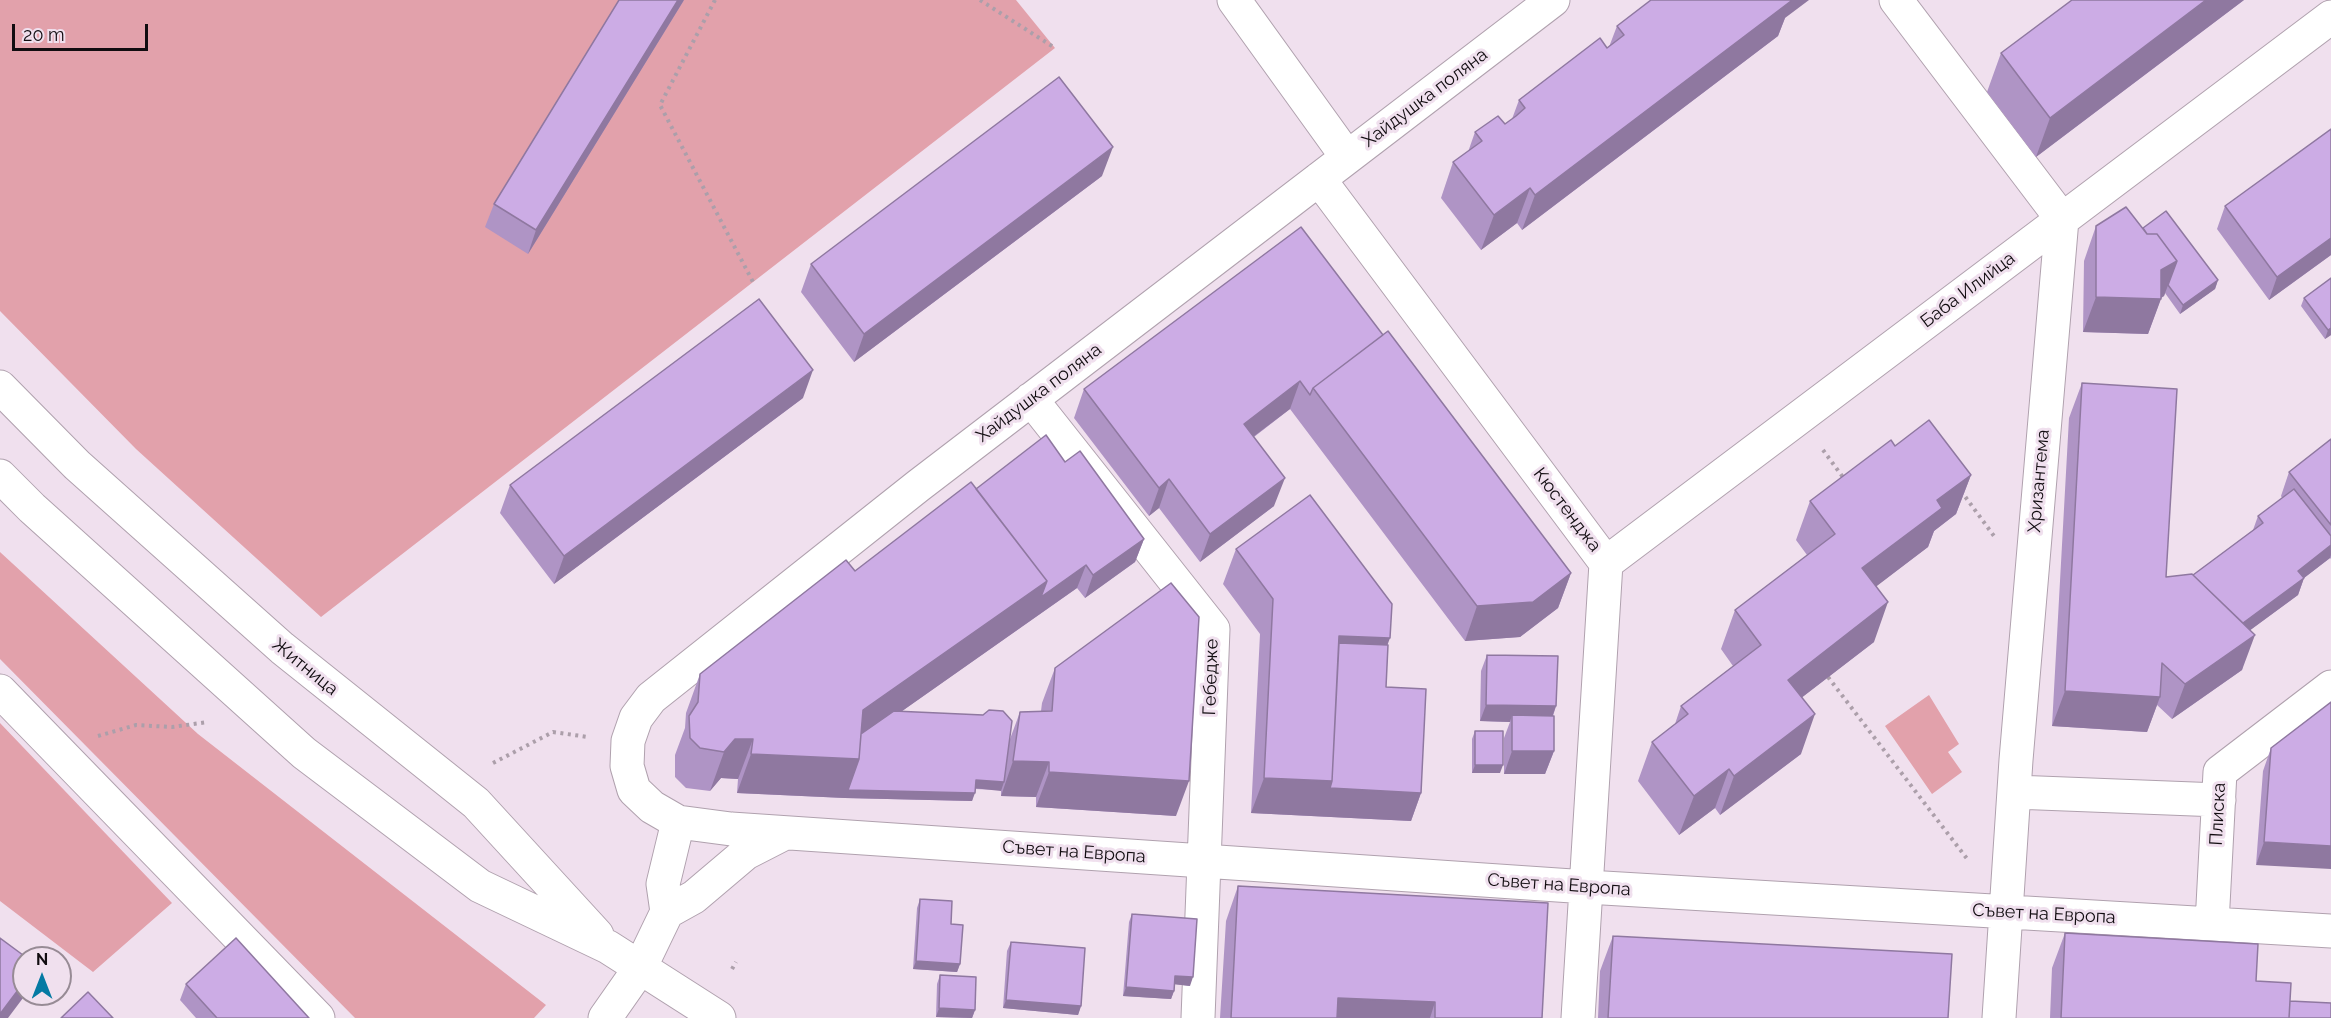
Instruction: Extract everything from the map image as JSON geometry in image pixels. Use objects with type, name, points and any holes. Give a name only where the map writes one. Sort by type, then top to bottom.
[{"type":"street","points":[[1234,0],[1347,157]]},
{"type":"street","name":"Хайдушка поляна","points":[[788,832],[730,829],[678,822],[652,807],[634,790],[627,766],[628,741],[636,718],[651,698],[918,486],[1553,0]]},
{"type":"street","points":[[1896,0],[2062,219]]},
{"type":"street","name":"Баба Илийца","points":[[1606,563],[2331,16]]},
{"type":"street","name":"Кюстенджа","points":[[1319,179],[1606,563],[1578,1018]]},
{"type":"street","name":"Хризантема","points":[[1999,1018],[2014,792],[2062,219]]},
{"type":"street","name":"Житница","points":[[0,387],[77,465],[282,648],[476,803],[608,947]]},
{"type":"street","name":"Гебедже","points":[[1031,399],[1213,629],[1198,1018]]},
{"type":"street","name":"Житница","points":[[0,476],[32,508],[304,753],[480,886],[608,947],[718,1018]]},
{"type":"street","name":"Плиска","points":[[2212,924],[2220,772],[2331,687]]},
{"type":"street","points":[[0,691],[318,1018]]},
{"type":"street","points":[[2014,792],[2219,800]]},
{"type":"street","points":[[668,912],[663,884],[678,822]]},
{"type":"street","points":[[605,1018],[640,968],[668,912],[694,897],[746,853],[788,832]]},
{"type":"street","name":"Съвет на Европа","points":[[788,832],[1587,887],[2331,931]]},
{"type":"path","points":[[715,0],[660,105],[753,282]]},
{"type":"path","points":[[980,0],[1055,48]]},
{"type":"path","points":[[1799,417],[1849,486]]},
{"type":"path","points":[[1957,485],[1996,539]]},
{"type":"path","points":[[1828,677],[1965,856]]},
{"type":"path","points":[[62,754],[77,745],[118,729],[136,725],[172,727],[212,722]]},
{"type":"path","points":[[485,767],[553,732],[628,741]]},
{"type":"path","points":[[732,969],[736,962]]},
{"type":"shaded area","points":[[0,0],[1016,0],[1055,48],[321,617],[136,449],[0,311]]},
{"type":"shaded area","points":[[0,552],[198,734],[546,1005],[534,1018],[355,1018],[0,659]]},
{"type":"shaded area","points":[[1929,695],[1959,744],[1948,752],[1962,772],[1932,794],[1885,726]]},
{"type":"shaded area","points":[[0,723],[172,903],[93,972],[72,956],[72,946],[59,946],[0,901]]},
{"type":"building","points":[[619,0],[678,0],[536,230],[494,204]]},
{"type":"building","points":[[1651,0],[1791,1],[1535,195],[1530,188],[1494,215],[1453,162],[1482,141],[1475,132],[1498,116],[1505,124],[1516,116],[1525,108],[1519,100],[1600,38],[1607,48],[1624,35],[1617,26]]},
{"type":"building","points":[[2072,0],[2206,0],[2050,118],[2001,53]]},
{"type":"building","points":[[1059,77],[1113,147],[864,334],[811,264]]},
{"type":"building","points":[[2331,129],[2331,238],[2277,277],[2225,206]]},
{"type":"building","points":[[2126,207],[2147,234],[2157,234],[2177,261],[2161,270],[2161,299],[2096,297],[2096,226]]},
{"type":"building","points":[[2166,211],[2218,280],[2183,305],[2168,285],[2177,261],[2157,234],[2147,234],[2143,228]]},
{"type":"building","points":[[1301,227],[1383,335],[1313,388],[1310,395],[1300,381],[1244,424],[1285,478],[1210,534],[1169,479],[1159,488],[1084,389]]},
{"type":"building","points":[[2331,278],[2331,328],[2328,330],[2304,298]]},
{"type":"building","points":[[759,299],[813,370],[564,556],[510,485]]},
{"type":"building","points":[[1388,331],[1571,573],[1533,602],[1477,606],[1313,388]]},
{"type":"building","points":[[2082,383],[2177,389],[2166,577],[2192,574],[2255,635],[2185,684],[2162,663],[2160,697],[2065,691]]},
{"type":"building","points":[[1929,420],[1971,475],[1937,500],[1942,508],[1862,568],[1888,602],[1788,680],[1815,714],[1734,776],[1729,769],[1694,796],[1652,742],[1688,714],[1681,706],[1761,645],[1735,610],[1835,534],[1810,501],[1891,440],[1895,446]]},
{"type":"building","points":[[1046,435],[1065,462],[1080,451],[1144,539],[1093,575],[1086,565],[1041,597],[1047,581],[976,489]]},
{"type":"building","points":[[2331,439],[2331,525],[2289,472]]},
{"type":"building","points":[[971,482],[1047,581],[863,710],[859,759],[751,754],[753,739],[735,739],[724,752],[700,748],[690,738],[689,716],[698,702],[700,674],[846,560],[855,571]]},
{"type":"building","points":[[2294,489],[2331,536],[2331,545],[2298,571],[2304,578],[2243,623],[2193,575],[2263,523],[2258,516]]},
{"type":"building","points":[[1310,495],[1392,604],[1390,638],[1339,636],[1332,781],[1264,778],[1273,599],[1236,549]]},
{"type":"building","points":[[1171,583],[1199,617],[1189,781],[1049,772],[1049,762],[1013,761],[1020,712],[1052,711],[1055,668]]},
{"type":"building","points":[[1339,643],[1388,645],[1386,687],[1426,689],[1421,793],[1330,788]]},
{"type":"building","points":[[1487,655],[1558,656],[1556,706],[1486,705]]},
{"type":"building","points":[[2331,702],[2331,846],[2264,842],[2271,748]]},
{"type":"building","points":[[989,710],[1003,711],[1012,721],[1004,782],[976,780],[975,793],[848,790],[859,759],[861,734],[894,711],[983,715]]},
{"type":"building","points":[[1512,715],[1554,716],[1554,751],[1512,751]]},
{"type":"building","points":[[1475,731],[1503,731],[1503,765],[1475,765]]},
{"type":"building","points":[[1238,886],[1548,903],[1542,1018],[1435,1018],[1435,1002],[1338,998],[1337,1018],[1231,1018]]},
{"type":"building","points":[[920,899],[952,901],[951,924],[963,925],[960,964],[916,961]]},
{"type":"building","points":[[1132,914],[1197,919],[1193,977],[1175,976],[1174,991],[1126,987]]},
{"type":"building","points":[[2065,933],[2258,944],[2256,981],[2291,983],[2289,1018],[2061,1018]]},
{"type":"building","points":[[1613,936],[1952,954],[1948,1018],[1608,1018]]},
{"type":"building","points":[[0,938],[12,947],[12,998],[0,1014]]},
{"type":"building","points":[[236,938],[309,1018],[217,1018],[186,984]]},
{"type":"building","points":[[1011,942],[1085,948],[1081,1006],[1006,1000]]},
{"type":"building","points":[[940,975],[976,977],[975,1010],[939,1008]]},
{"type":"building","points":[[88,992],[113,1018],[61,1018]]},
{"type":"building","points":[[2290,1001],[2331,1003],[2331,1018],[2289,1018]]}]
